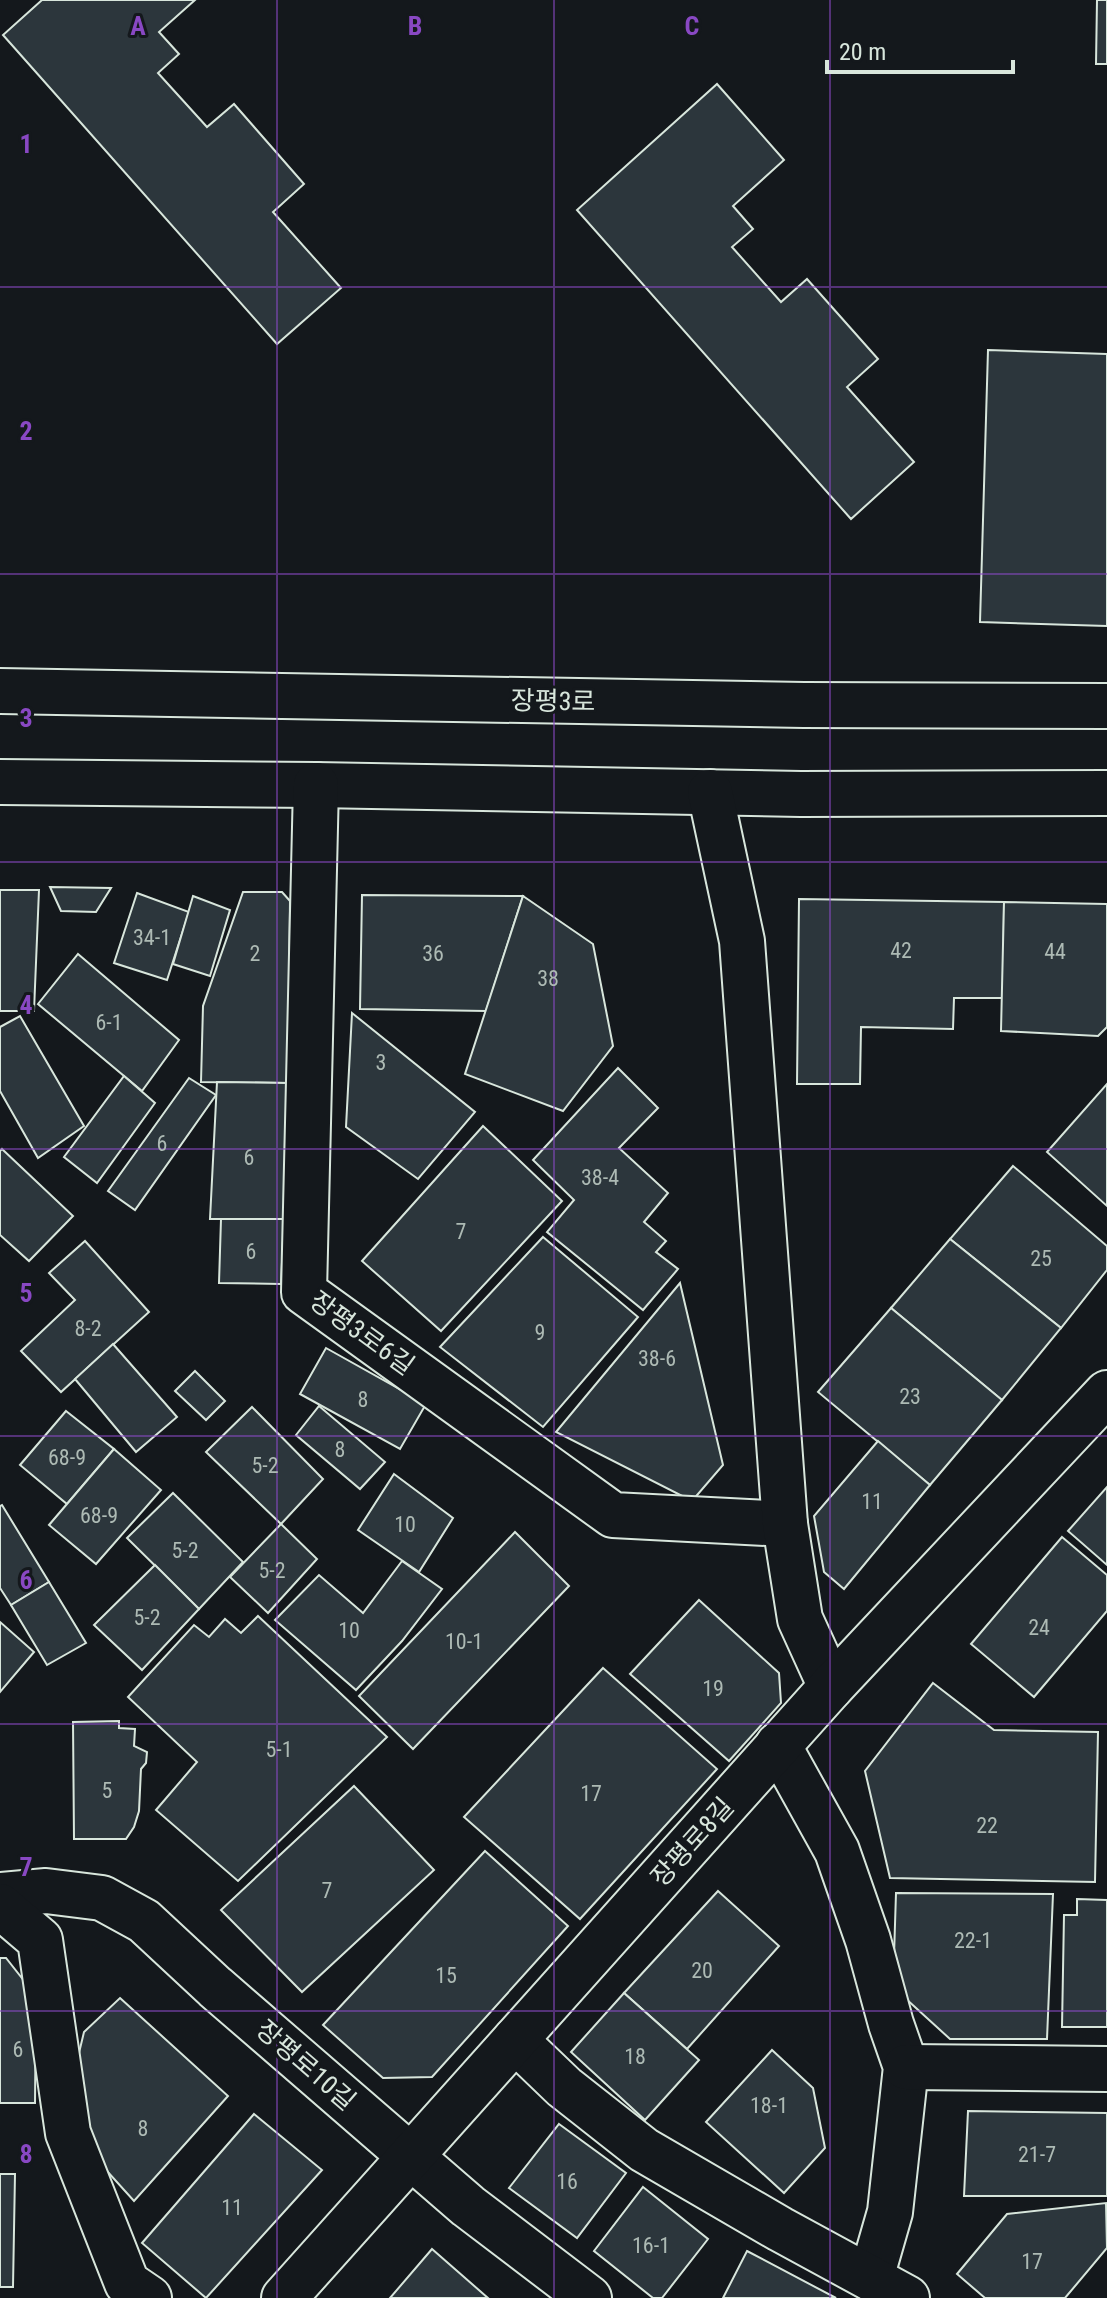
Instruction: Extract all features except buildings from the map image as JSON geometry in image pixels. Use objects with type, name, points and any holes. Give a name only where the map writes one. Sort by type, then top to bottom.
[{"type":"street","name":"장평3로","points":[[0,691],[788,705],[1107,706]]},
{"type":"street","points":[[0,782],[801,794],[1107,793]]},
{"type":"street","name":"장평3로6길","points":[[316,785],[304,1292],[613,1515],[785,1524]]},
{"type":"street","points":[[710,792],[742,941],[785,1524],[800,1619],[831,1687]]},
{"type":"street","name":"장평로8길","points":[[284,2298],[778,1745],[1107,1393]]},
{"type":"street","points":[[515,2040],[564,2087],[644,2150],[889,2288],[890,2212],[906,2067],[868,1940],[837,1851],[778,1745]]},
{"type":"street","name":"장평로10길","points":[[0,1895],[46,1891],[102,1898],[144,1921],[215,1987],[468,2206],[589,2298]]},
{"type":"street","points":[[0,1906],[40,1940],[68,2133],[127,2283],[149,2298]]},
{"type":"street","points":[[906,2067],[1107,2069]]}]
